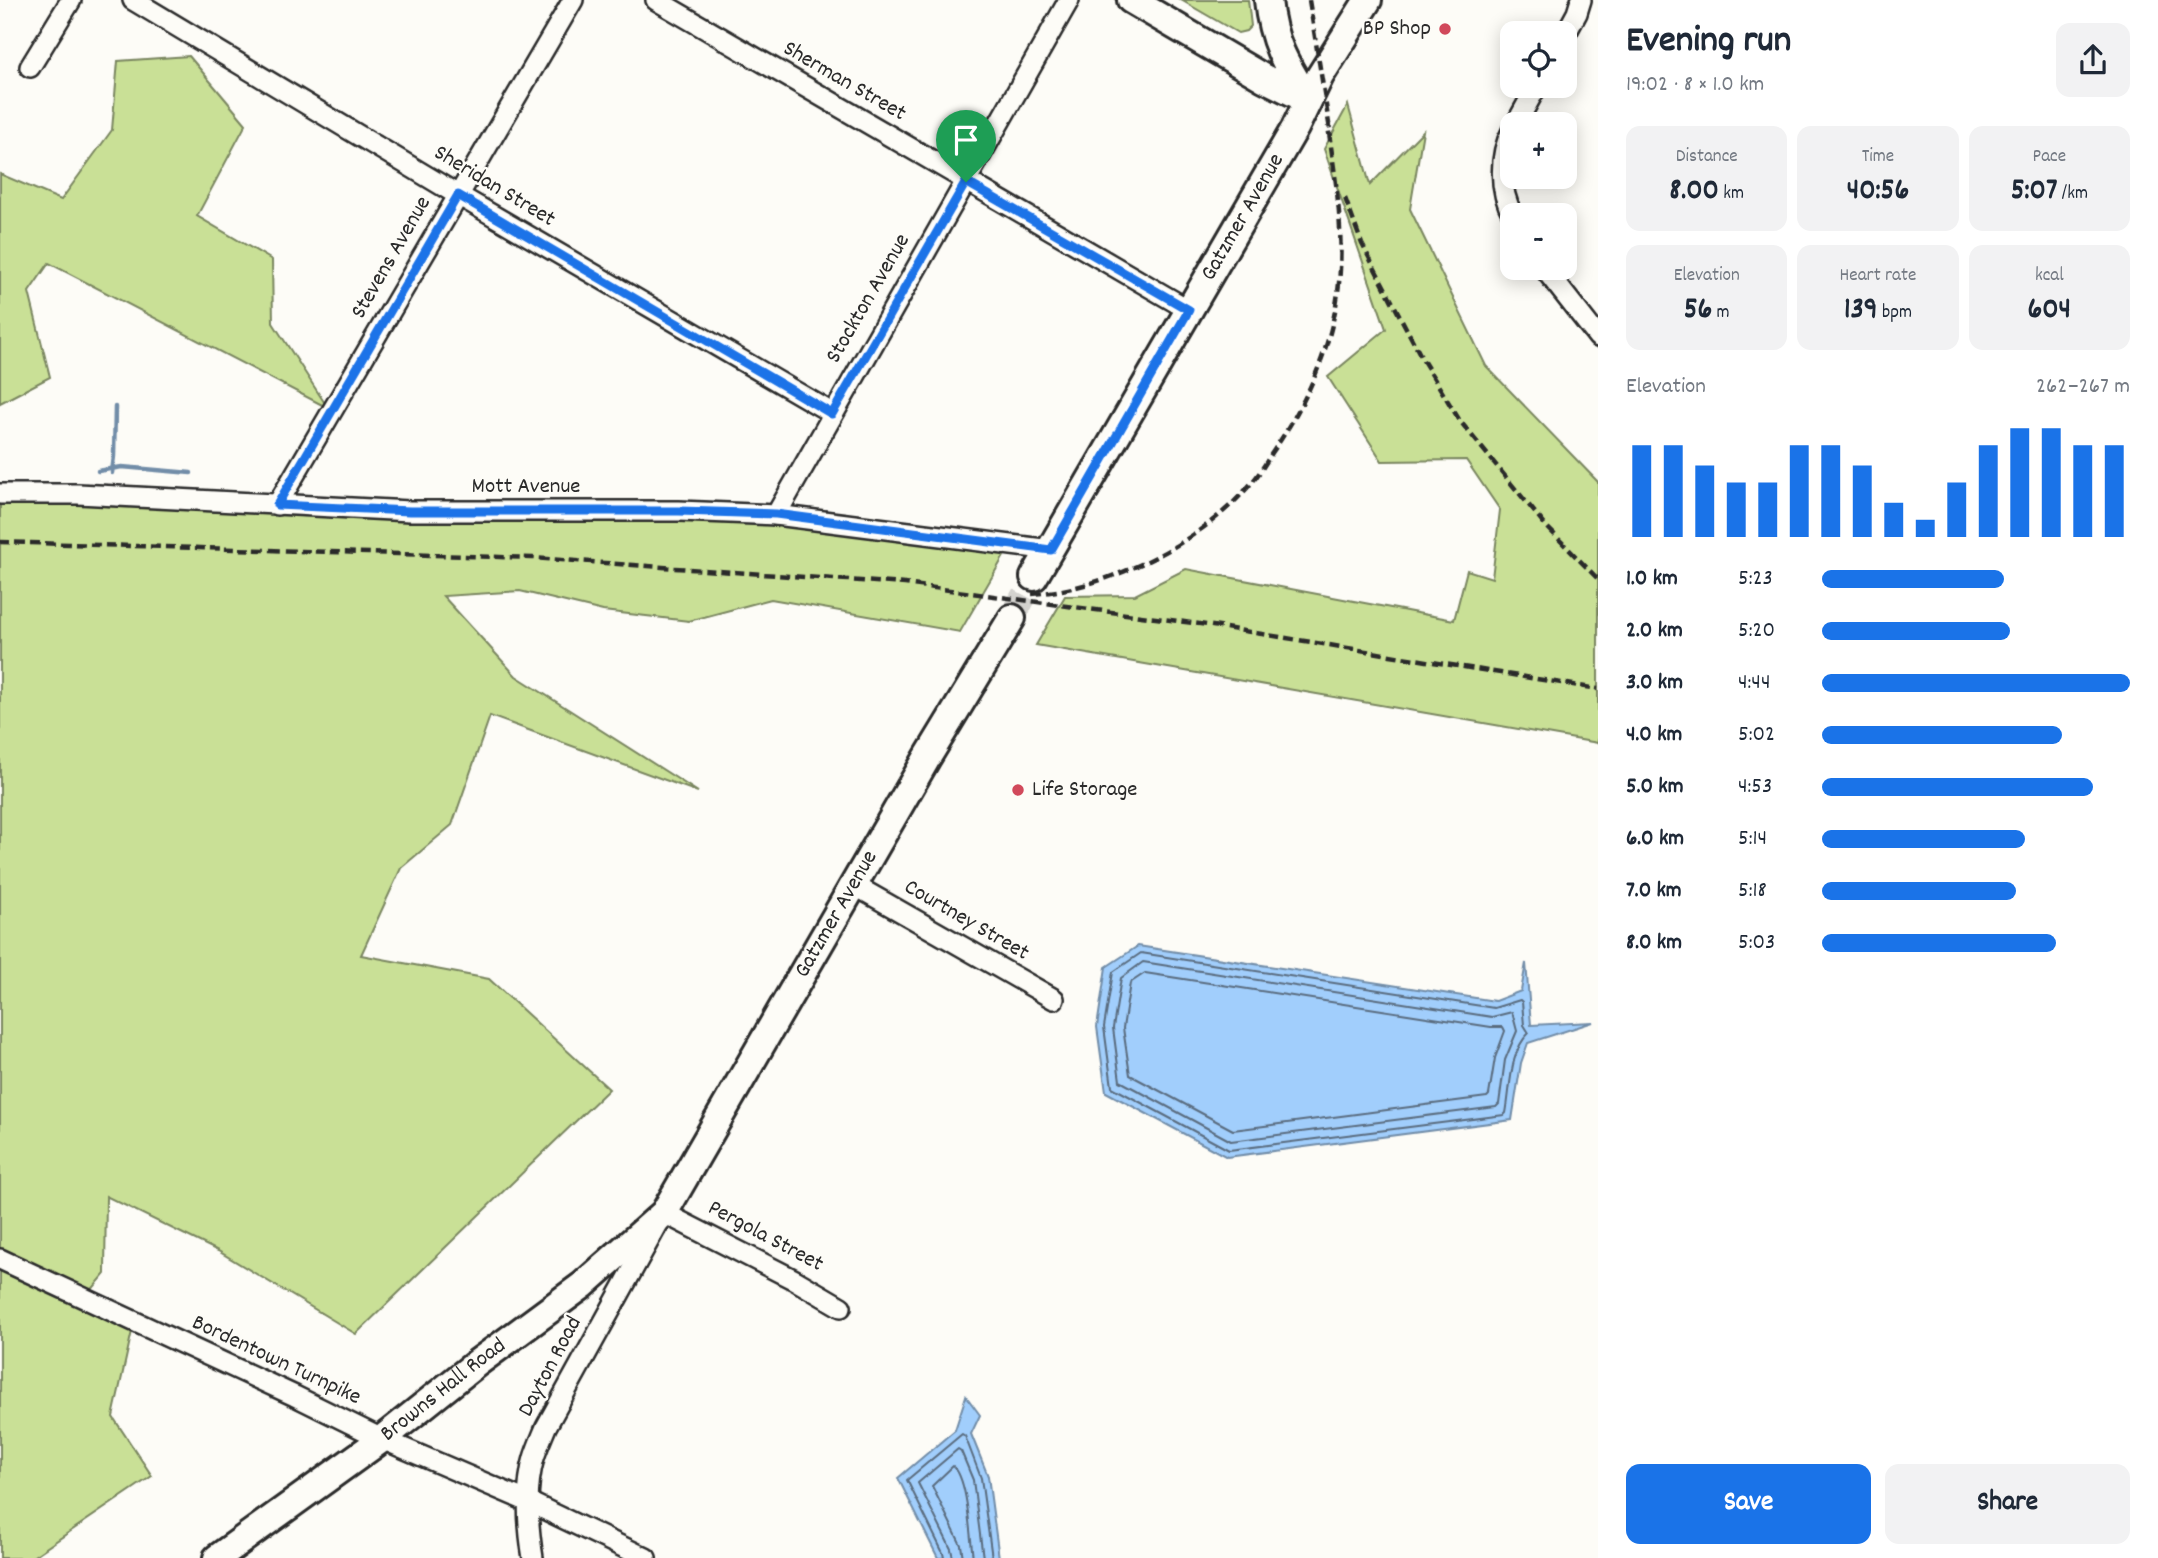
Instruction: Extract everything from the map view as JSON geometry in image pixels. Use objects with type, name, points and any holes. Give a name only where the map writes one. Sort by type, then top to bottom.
[{"type":"street","points":[[30,67],[71,0]]},
{"type":"street","name":"Sheridan Street","points":[[133,0],[458,195],[832,414]]},
{"type":"street","name":"Stevens Avenue","points":[[277,505],[573,0]]},
{"type":"street","name":"Sherman Street","points":[[656,0],[1189,310]]},
{"type":"street","name":"Stockton Avenue","points":[[776,514],[1069,0]]},
{"type":"street","points":[[1131,0],[1264,78],[1308,100]]},
{"type":"street","points":[[1268,0],[1271,29],[1288,69],[1308,100]]},
{"type":"street","points":[[1573,21],[1581,0]]},
{"type":"street","name":"Gatzmer Avenue","points":[[1034,577],[1295,128],[1320,76],[1361,5]]},
{"type":"street","points":[[1553,280],[1598,337]]},
{"type":"street","name":"Mott Avenue","points":[[0,494],[78,494],[410,511],[679,511],[776,514],[1051,550]]},
{"type":"street","name":"Gatzmer Avenue","points":[[664,1213],[927,758],[1012,618]]},
{"type":"street","name":"Courtney Street","points":[[854,886],[1054,999]]},
{"type":"street","name":"Pergola Street","points":[[664,1213],[784,1274],[841,1307]]},
{"type":"street","name":"Browns Hall Road","points":[[217,1558],[382,1439],[477,1363],[583,1285],[664,1213]]},
{"type":"street","name":"Dayton Road","points":[[533,1558],[528,1530],[533,1461],[546,1427],[664,1213]]},
{"type":"street","name":"Bordentown Turnpike","points":[[0,1259],[382,1439],[529,1502],[646,1558]]},
{"type":"green space","points":[[1181,0],[1248,0],[1251,26],[1238,33]]},
{"type":"green space","points":[[189,56],[246,124],[197,216],[272,260],[273,323],[328,408],[49,263],[29,292],[50,377],[0,403],[0,174],[61,200],[112,130],[118,61]]},
{"type":"green space","points":[[1348,105],[1370,185],[1423,131],[1410,209],[1486,366],[1598,482],[1598,743],[1036,645],[1065,596],[1135,595],[1186,569],[1454,620],[1467,570],[1492,578],[1500,510],[1466,460],[1382,461],[1328,377],[1386,329],[1324,149]]},
{"type":"green space","points":[[0,495],[779,517],[1007,551],[960,632],[771,599],[689,621],[603,611],[520,591],[443,596],[516,676],[698,792],[490,716],[452,825],[401,868],[361,955],[489,979],[609,1089],[356,1334],[218,1251],[106,1196],[105,1274],[85,1298],[134,1322],[113,1417],[152,1476],[31,1558],[0,1558]]},
{"type":"water","points":[[1138,946],[1495,1001],[1521,991],[1526,963],[1531,1025],[1593,1022],[1528,1043],[1521,1063],[1512,1120],[1227,1157],[1106,1092],[1097,1027],[1106,967]]},
{"type":"water","points":[[966,1396],[980,1415],[971,1434],[988,1476],[999,1558],[938,1558],[898,1478],[955,1430]]},
{"type":"waterway","points":[[112,473],[115,407]]},
{"type":"waterway","points":[[98,471],[122,467],[191,473]]},
{"type":"tunnel","points":[[1012,618],[1034,577]]},
{"type":"railway","points":[[1309,0],[1331,136]]},
{"type":"railway","points":[[1032,594],[1092,583],[1123,572],[1182,542],[1233,503],[1256,477],[1285,434],[1319,366],[1331,330],[1339,288],[1339,218],[1328,126]]},
{"type":"railway","points":[[1345,198],[1362,244],[1424,362],[1460,421],[1545,525],[1598,579]]},
{"type":"railway","points":[[0,542],[533,558],[905,584],[1207,625],[1598,689]]},
{"type":"place","name":"BP Shop","points":[[1445,29]]},
{"type":"place","name":"Life Storage","points":[[1018,790]]},
{"type":"route","points":[[966,182],[1189,310],[1051,550],[776,514],[679,511],[410,511],[277,505],[458,195],[832,414],[966,182]]}]
